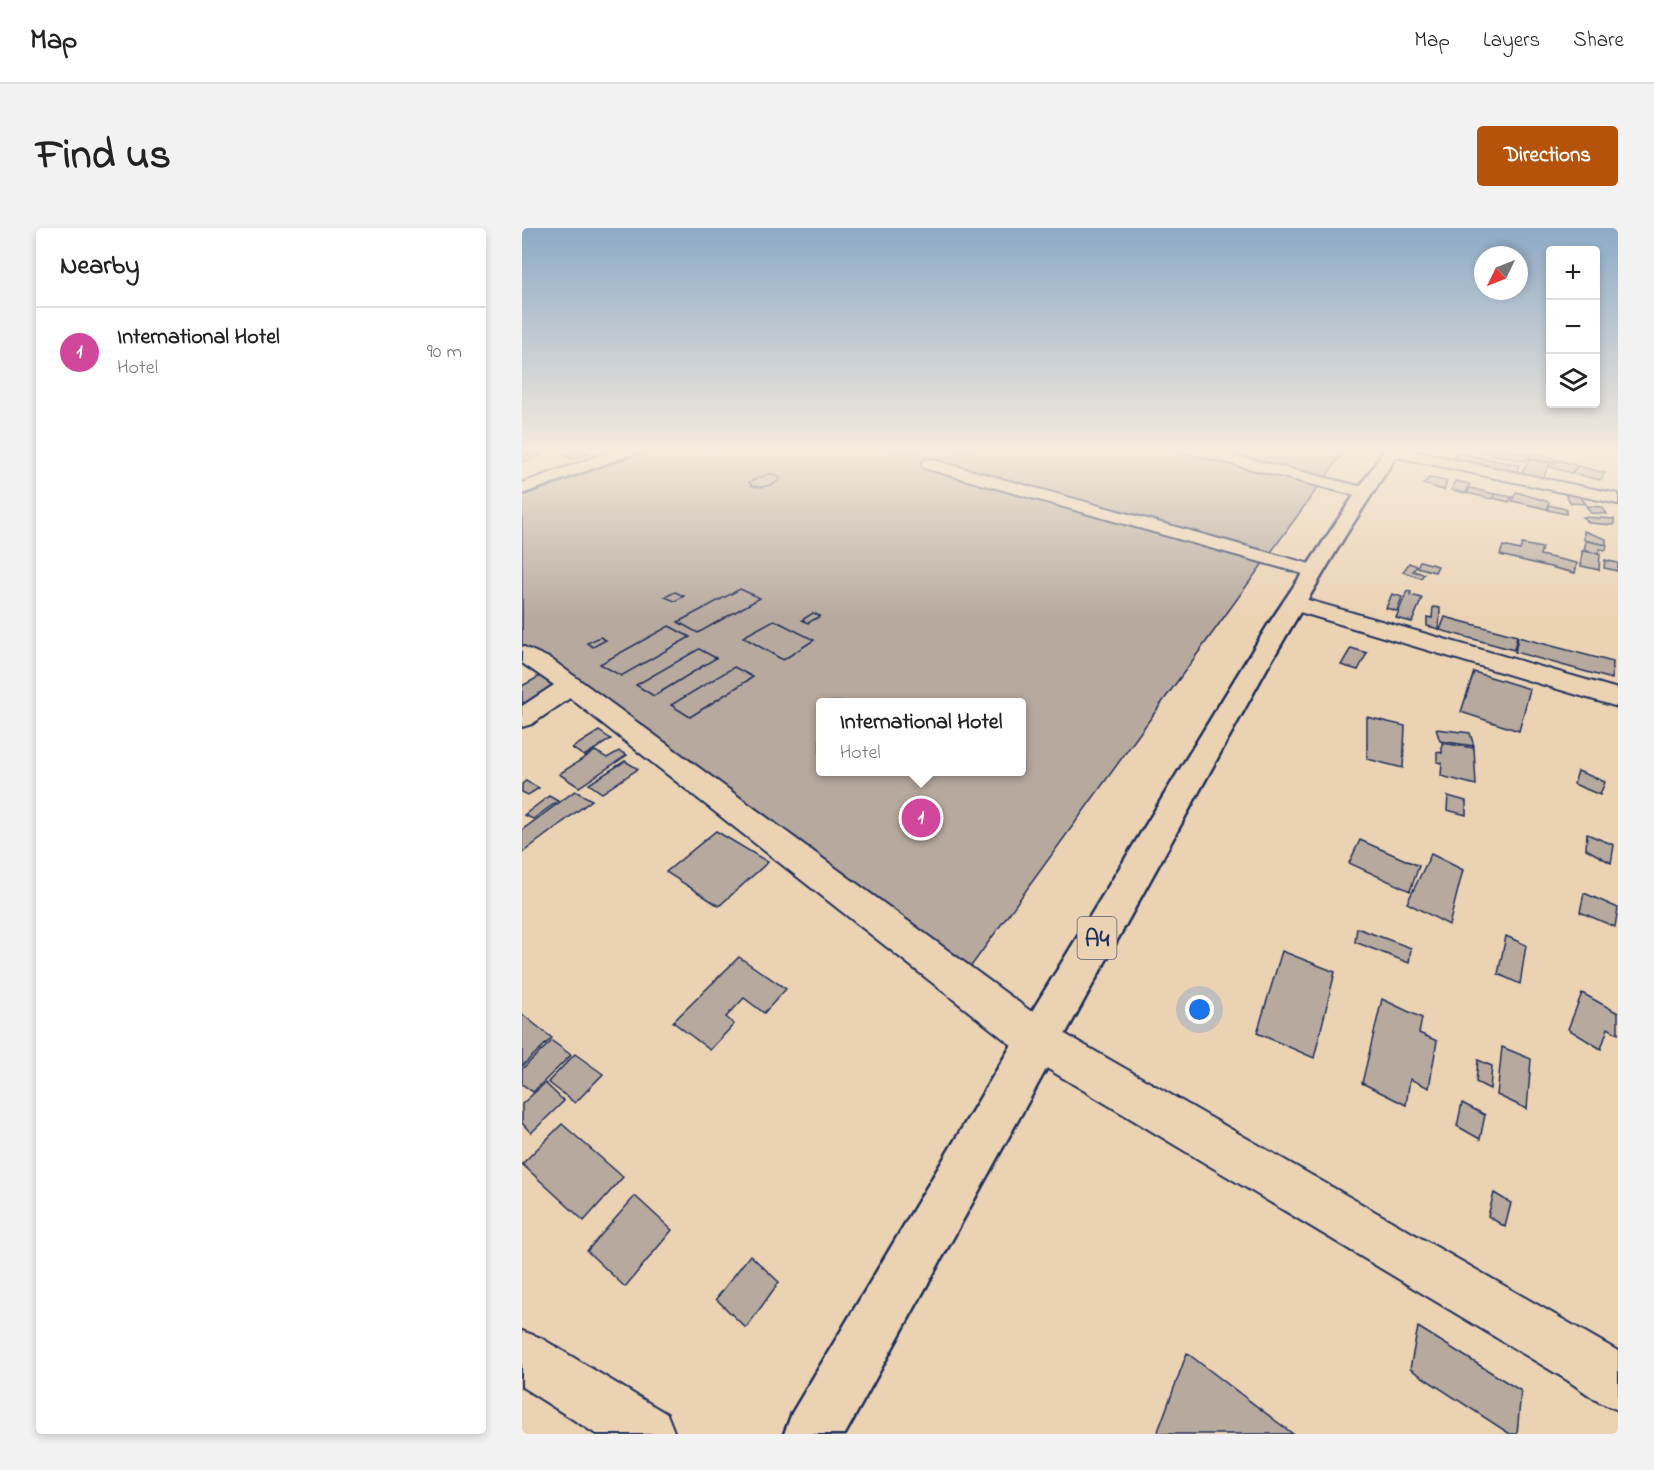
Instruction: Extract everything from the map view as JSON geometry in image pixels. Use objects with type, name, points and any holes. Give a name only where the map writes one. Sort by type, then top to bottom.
[{"type":"highway","name":"A4","points":[[813,1434],[1037,1040],[1344,518],[1355,505]]},
{"type":"street","points":[[1078,505],[1314,571]]},
{"type":"street","points":[[1294,603],[1618,698]]},
{"type":"street","points":[[522,653],[542,664],[665,754],[1037,1040],[1586,1361],[1618,1383]]},
{"type":"street","points":[[522,718],[571,686]]},
{"type":"street","points":[[522,1357],[647,1434]]},
{"type":"building","points":[[522,505],[1305,505],[969,969],[559,667],[522,645]]},
{"type":"building","points":[[1531,505],[1548,505],[1547,509]]},
{"type":"building","points":[[1548,505],[1566,509],[1566,514],[1548,510]]},
{"type":"building","points":[[1586,506],[1602,507],[1607,514],[1591,513]]},
{"type":"building","points":[[1583,517],[1614,519],[1614,525],[1589,523]]},
{"type":"building","points":[[1584,531],[1606,539],[1606,545],[1584,540]]},
{"type":"building","points":[[1586,541],[1607,545],[1606,550],[1599,549],[1598,554],[1584,550]]},
{"type":"building","points":[[1522,544],[1542,548],[1540,555],[1577,563],[1575,573],[1500,555],[1503,546],[1520,550]]},
{"type":"building","points":[[1582,551],[1600,554],[1599,570],[1581,566]]},
{"type":"building","points":[[1605,560],[1618,563],[1618,571],[1604,568]]},
{"type":"building","points":[[1420,561],[1438,566],[1435,572],[1417,567]]},
{"type":"building","points":[[1409,563],[1417,566],[1413,571],[1424,574],[1421,578],[1403,572]]},
{"type":"building","points":[[740,589],[760,598],[698,633],[678,622]]},
{"type":"building","points":[[1407,591],[1411,592],[1410,595],[1422,598],[1412,622],[1396,618]]},
{"type":"building","points":[[675,592],[684,596],[675,601],[665,597]]},
{"type":"building","points":[[1392,594],[1402,597],[1397,611],[1386,608]]},
{"type":"building","points":[[1433,607],[1440,608],[1439,629],[1427,626],[1427,617],[1432,618]]},
{"type":"building","points":[[813,613],[820,616],[808,623],[802,620]]},
{"type":"building","points":[[1445,617],[1517,636],[1514,650],[1440,630]]},
{"type":"building","points":[[774,620],[814,640],[783,660],[743,637]]},
{"type":"building","points":[[669,626],[690,637],[621,676],[600,664]]},
{"type":"building","points":[[600,637],[606,640],[593,647],[587,643]]},
{"type":"building","points":[[1518,637],[1613,662],[1612,679],[1515,652]]},
{"type":"building","points":[[1351,648],[1367,653],[1358,670],[1341,665]]},
{"type":"building","points":[[699,649],[716,658],[654,696],[636,685]]},
{"type":"building","points":[[734,667],[753,677],[690,717],[671,705]]},
{"type":"building","points":[[1474,672],[1530,689],[1519,731],[1461,712]]},
{"type":"building","points":[[540,676],[561,686],[530,705],[522,702],[522,686]]},
{"type":"building","points":[[1367,717],[1405,726],[1403,768],[1367,759]]},
{"type":"building","points":[[1436,729],[1470,733],[1474,746],[1440,741]]},
{"type":"building","points":[[599,731],[611,739],[584,756],[572,748]]},
{"type":"building","points":[[1442,743],[1474,748],[1476,785],[1441,776],[1442,763],[1437,762],[1437,752],[1442,753]]},
{"type":"building","points":[[595,751],[607,758],[619,751],[627,755],[579,787],[559,774]]},
{"type":"building","points":[[625,761],[638,769],[602,793],[589,784]]},
{"type":"building","points":[[1578,771],[1605,782],[1600,795],[1574,784]]},
{"type":"building","points":[[526,781],[539,788],[528,795],[522,792],[522,784]]},
{"type":"building","points":[[575,791],[592,800],[522,853],[522,830]]},
{"type":"building","points":[[549,796],[558,801],[533,819],[524,815]]},
{"type":"building","points":[[1448,796],[1466,801],[1466,815],[1447,810]]},
{"type":"building","points":[[716,831],[768,862],[719,906],[666,872]]},
{"type":"building","points":[[1587,834],[1614,845],[1611,863],[1586,849]]},
{"type":"building","points":[[1360,840],[1419,866],[1410,891],[1349,863]]},
{"type":"building","points":[[1431,854],[1463,870],[1449,925],[1407,903]]},
{"type":"building","points":[[1584,893],[1618,908],[1615,927],[1580,912]]},
{"type":"building","points":[[1357,928],[1411,948],[1409,963],[1355,942]]},
{"type":"building","points":[[1506,936],[1526,945],[1520,984],[1498,974]]},
{"type":"building","points":[[1282,951],[1335,972],[1314,1058],[1257,1033]]},
{"type":"building","points":[[739,957],[786,989],[764,1013],[744,998],[726,1017],[734,1024],[710,1050],[673,1022]]},
{"type":"building","points":[[1582,993],[1618,1013],[1618,1034],[1608,1028],[1601,1049],[1568,1029]]},
{"type":"building","points":[[1382,999],[1422,1018],[1419,1033],[1437,1041],[1429,1088],[1410,1079],[1406,1105],[1362,1083]]},
{"type":"building","points":[[522,1014],[552,1038],[522,1066]]},
{"type":"building","points":[[552,1041],[571,1055],[533,1092],[522,1084],[522,1069]]},
{"type":"building","points":[[1502,1047],[1531,1059],[1527,1109],[1497,1095]]},
{"type":"building","points":[[575,1054],[603,1074],[575,1103],[548,1082]]},
{"type":"building","points":[[1478,1060],[1492,1066],[1490,1089],[1476,1082]]},
{"type":"building","points":[[545,1083],[564,1101],[531,1133],[522,1123],[522,1104]]},
{"type":"building","points":[[1462,1103],[1485,1115],[1480,1139],[1457,1126]]},
{"type":"building","points":[[562,1124],[623,1177],[584,1221],[522,1164]]},
{"type":"building","points":[[1494,1193],[1511,1203],[1505,1227],[1488,1216]]},
{"type":"building","points":[[635,1196],[672,1230],[625,1287],[587,1251]]},
{"type":"building","points":[[750,1255],[779,1282],[746,1328],[716,1299]]},
{"type":"building","points":[[1418,1327],[1521,1391],[1517,1434],[1510,1434],[1410,1369]]},
{"type":"building","points":[[1187,1353],[1293,1434],[1157,1434]]},
{"type":"place","name":"International Hotel","points":[[921,818]]}]
